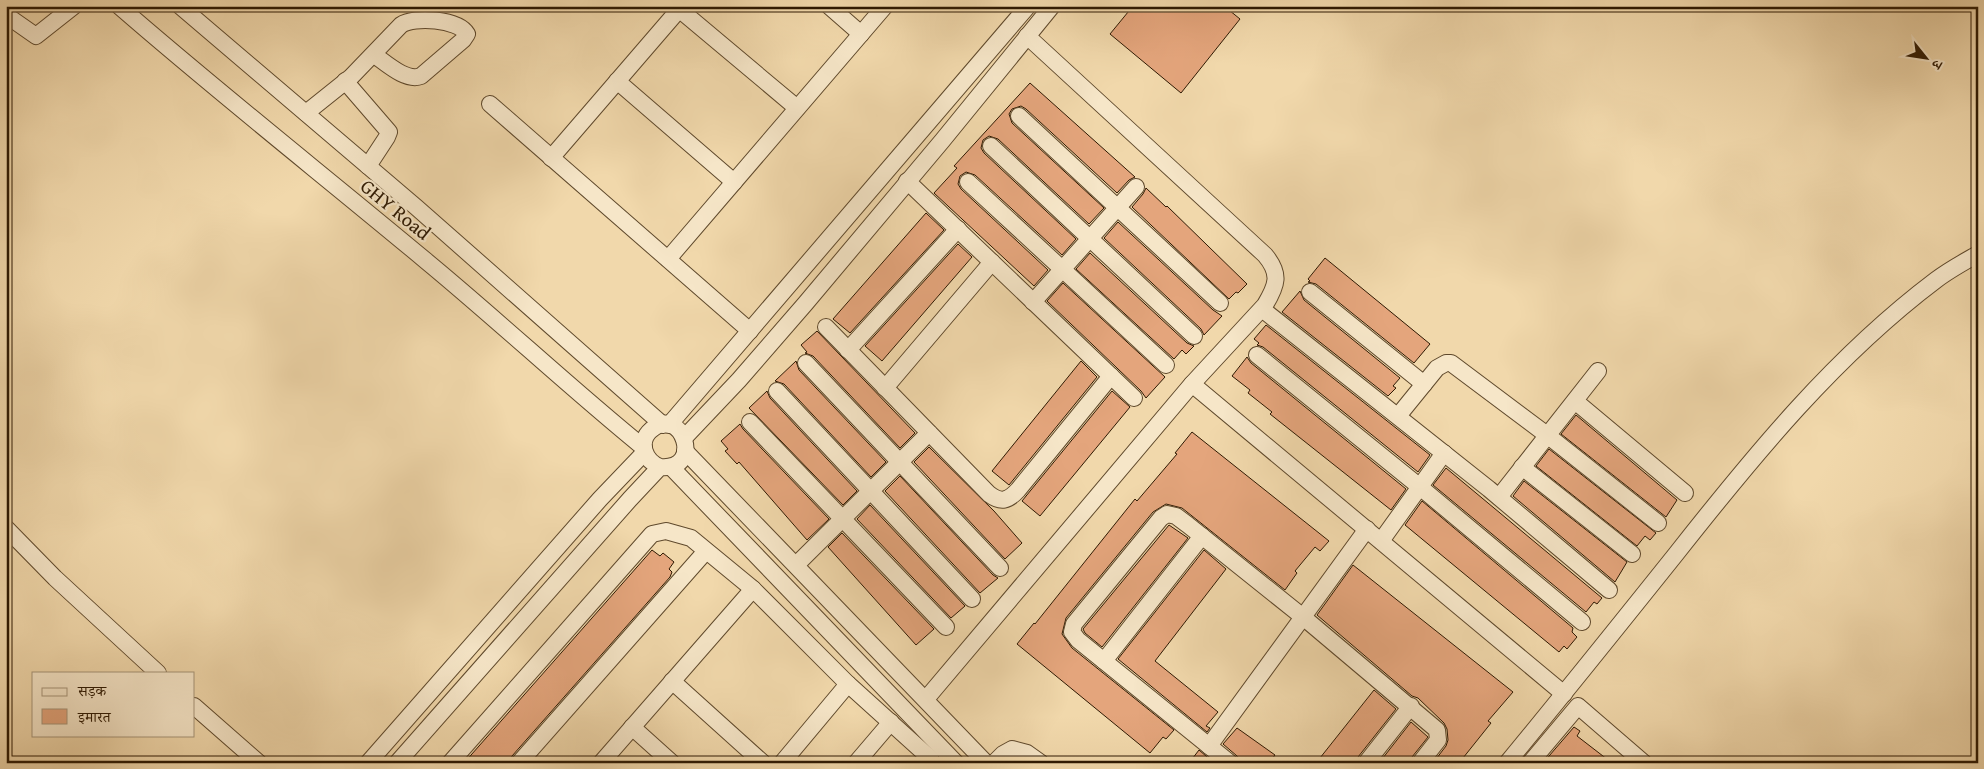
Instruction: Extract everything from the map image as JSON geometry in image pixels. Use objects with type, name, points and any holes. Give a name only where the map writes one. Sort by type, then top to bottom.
[{"type":"street","points":[[6,15],[36,36],[74,6]]},
{"type":"street","name":"GHY Road","points":[[119,6],[183,62],[427,261],[644,450]]},
{"type":"street","name":"GHY Road","points":[[180,6],[368,166],[666,425]]},
{"type":"street","points":[[829,6],[861,34]]},
{"type":"street","points":[[668,259],[885,6]]},
{"type":"street","points":[[956,763],[666,467],[650,462],[644,450],[644,441],[651,430],[666,425],[750,331],[1028,6]]},
{"type":"street","points":[[397,763],[630,499],[666,467],[683,458],[685,444],[908,181],[1052,6]]},
{"type":"street","points":[[551,158],[680,8],[797,108]]},
{"type":"street","points":[[306,113],[345,82],[401,25],[414,19],[455,25],[467,34],[463,40],[421,76],[416,78],[408,77],[373,54]]},
{"type":"street","points":[[926,698],[1192,384],[1262,309],[1272,292],[1276,273],[1273,264],[1265,255],[1027,36]]},
{"type":"street","points":[[617,81],[734,182]]},
{"type":"street","points":[[345,82],[388,132],[387,137],[368,166]]},
{"type":"street","points":[[490,104],[750,331]]},
{"type":"street","points":[[1018,116],[1118,207],[1220,304]]},
{"type":"street","points":[[991,146],[1194,336]]},
{"type":"street","points":[[908,181],[1134,398]]},
{"type":"street","points":[[968,182],[1166,365]]},
{"type":"street","points":[[1033,302],[1136,187]]},
{"type":"street","points":[[848,350],[958,229]]},
{"type":"street","points":[[1507,763],[1724,493],[1818,386],[1862,342],[1900,309],[1937,279],[1978,254]]},
{"type":"street","points":[[885,388],[992,262]]},
{"type":"street","points":[[1310,292],[1424,384]]},
{"type":"street","points":[[1262,309],[1499,497],[1609,590]]},
{"type":"street","points":[[826,327],[989,494],[1002,501],[1008,500],[1018,490],[1110,376]]},
{"type":"street","points":[[1257,355],[1582,622]]},
{"type":"street","points":[[806,362],[1000,568]]},
{"type":"street","points":[[1398,416],[1437,368],[1446,363],[1451,364],[1548,435],[1658,523]]},
{"type":"street","points":[[1499,497],[1598,371]]},
{"type":"street","points":[[1192,384],[1564,694]]},
{"type":"street","points":[[777,392],[972,598]]},
{"type":"street","points":[[1575,401],[1685,493]]},
{"type":"street","points":[[750,422],[946,628]]},
{"type":"street","points":[[666,425],[676,428],[685,444],[796,565],[926,698],[986,763]]},
{"type":"street","points":[[796,565],[844,520],[871,490],[929,433]]},
{"type":"street","points":[[368,763],[644,450]]},
{"type":"street","points":[[1381,541],[1444,453]]},
{"type":"street","points":[[1522,467],[1632,554]]},
{"type":"street","points":[[1230,763],[1073,635],[1072,632],[1074,624],[1164,515],[1171,514],[1176,516],[1202,536],[1303,617],[1438,730],[1436,742],[1420,763]]},
{"type":"street","points":[[6,528],[55,578],[157,672]]},
{"type":"street","points":[[1209,746],[1367,530]]},
{"type":"street","points":[[450,763],[652,534],[666,531],[691,538],[752,589],[848,684],[931,759],[928,763]]},
{"type":"street","points":[[1104,660],[1202,536]]},
{"type":"street","points":[[519,763],[706,550]]},
{"type":"street","points":[[601,763],[752,589]]},
{"type":"street","points":[[672,681],[763,763]]},
{"type":"street","points":[[782,763],[848,684]]},
{"type":"street","points":[[1366,763],[1411,706]]},
{"type":"street","points":[[1530,763],[1578,706],[1644,763]]},
{"type":"street","points":[[195,707],[259,763]]},
{"type":"street","points":[[856,763],[892,722]]},
{"type":"street","points":[[632,727],[672,763]]},
{"type":"street","points":[[994,763],[1003,754],[1012,749],[1027,753],[1041,763]]},
{"type":"building","points":[[1133,6],[1224,6],[1240,19],[1181,93],[1110,34]]},
{"type":"building","points":[[1030,83],[1135,177],[1129,180],[1117,193],[1026,109],[1021,106],[1012,109],[1009,114],[1012,123],[1104,208],[1089,224],[998,139],[989,136],[983,140],[981,148],[984,153],[1076,239],[1062,255],[975,175],[966,172],[960,176],[958,184],[961,189],[1048,270],[1034,286],[934,193],[957,168],[954,166]]},
{"type":"building","points":[[1146,188],[1247,284],[1238,293],[1236,292],[1229,299],[1132,207]]},
{"type":"building","points":[[926,213],[944,230],[850,333],[833,319]]},
{"type":"building","points":[[1118,222],[1213,310],[1222,316],[1204,335],[1201,329],[1104,238]]},
{"type":"building","points":[[958,244],[972,257],[882,361],[865,346]]},
{"type":"building","points":[[1090,253],[1187,343],[1194,346],[1186,354],[1182,350],[1174,359],[1076,269]]},
{"type":"building","points":[[1325,258],[1430,344],[1414,363],[1316,284],[1308,282],[1310,281],[1308,279]]},
{"type":"building","points":[[1063,283],[1165,377],[1146,398],[1141,391],[1047,301]]},
{"type":"building","points":[[1300,291],[1304,300],[1400,378],[1393,386],[1396,388],[1388,396],[1282,312]]},
{"type":"building","points":[[1266,325],[1430,455],[1418,472],[1263,347],[1257,345],[1259,343],[1254,339]]},
{"type":"building","points":[[817,331],[915,433],[900,448],[813,356],[805,353],[807,352],[801,345]]},
{"type":"building","points":[[1247,357],[1251,363],[1406,489],[1391,510],[1270,414],[1272,412],[1248,393],[1250,390],[1232,376]]},
{"type":"building","points":[[796,361],[799,370],[886,462],[871,477],[784,384],[775,381]]},
{"type":"building","points":[[1081,361],[1097,377],[1009,485],[992,471]]},
{"type":"building","points":[[767,391],[770,398],[857,491],[843,505],[749,408]]},
{"type":"building","points":[[1112,391],[1130,407],[1040,516],[1022,501]]},
{"type":"building","points":[[1576,415],[1677,500],[1666,517],[1561,434]]},
{"type":"building","points":[[740,424],[829,519],[807,540],[739,462],[737,464],[725,451],[728,449],[721,441]]},
{"type":"building","points":[[1192,432],[1329,541],[1320,551],[1315,547],[1295,571],[1297,573],[1285,590],[1182,508],[1166,504],[1153,512],[1066,618],[1062,634],[1072,648],[1174,730],[1166,739],[1163,737],[1150,753],[1017,644],[1135,499],[1137,501],[1177,454],[1175,453]]},
{"type":"building","points":[[929,447],[994,511],[1022,543],[1005,559],[914,462]]},
{"type":"building","points":[[1549,449],[1656,533],[1650,540],[1645,536],[1637,546],[1536,466]]},
{"type":"building","points":[[1446,468],[1602,598],[1597,604],[1594,602],[1586,612],[1433,485]]},
{"type":"building","points":[[900,476],[993,575],[998,578],[980,593],[885,491]]},
{"type":"building","points":[[1524,481],[1627,562],[1615,582],[1513,496]]},
{"type":"building","points":[[1422,501],[1573,628],[1572,632],[1577,637],[1567,649],[1564,646],[1559,652],[1405,525]]},
{"type":"building","points":[[870,505],[965,606],[951,618],[857,519]]},
{"type":"building","points":[[1169,525],[1188,538],[1102,647],[1085,633],[1083,629]]},
{"type":"building","points":[[842,533],[934,629],[916,645],[828,547]]},
{"type":"building","points":[[652,550],[660,556],[663,553],[674,562],[669,569],[672,572],[670,577],[512,756],[509,763],[464,763]]},
{"type":"building","points":[[1204,550],[1226,569],[1155,661],[1218,712],[1206,726],[1210,728],[1207,732],[1118,659]]},
{"type":"building","points":[[1353,565],[1513,692],[1488,721],[1491,723],[1459,763],[1433,763],[1446,746],[1448,740],[1447,729],[1444,723],[1418,698],[1412,696],[1317,615]]},
{"type":"building","points":[[1374,690],[1396,709],[1358,757],[1356,763],[1316,763]]},
{"type":"building","points":[[1411,722],[1428,737],[1412,757],[1410,763],[1379,763]]},
{"type":"building","points":[[1574,727],[1580,731],[1577,736],[1612,763],[1543,763]]},
{"type":"building","points":[[1237,728],[1275,755],[1269,763],[1240,763],[1237,756],[1223,744]]},
{"type":"building","points":[[1199,750],[1214,763],[1189,763]]}]
